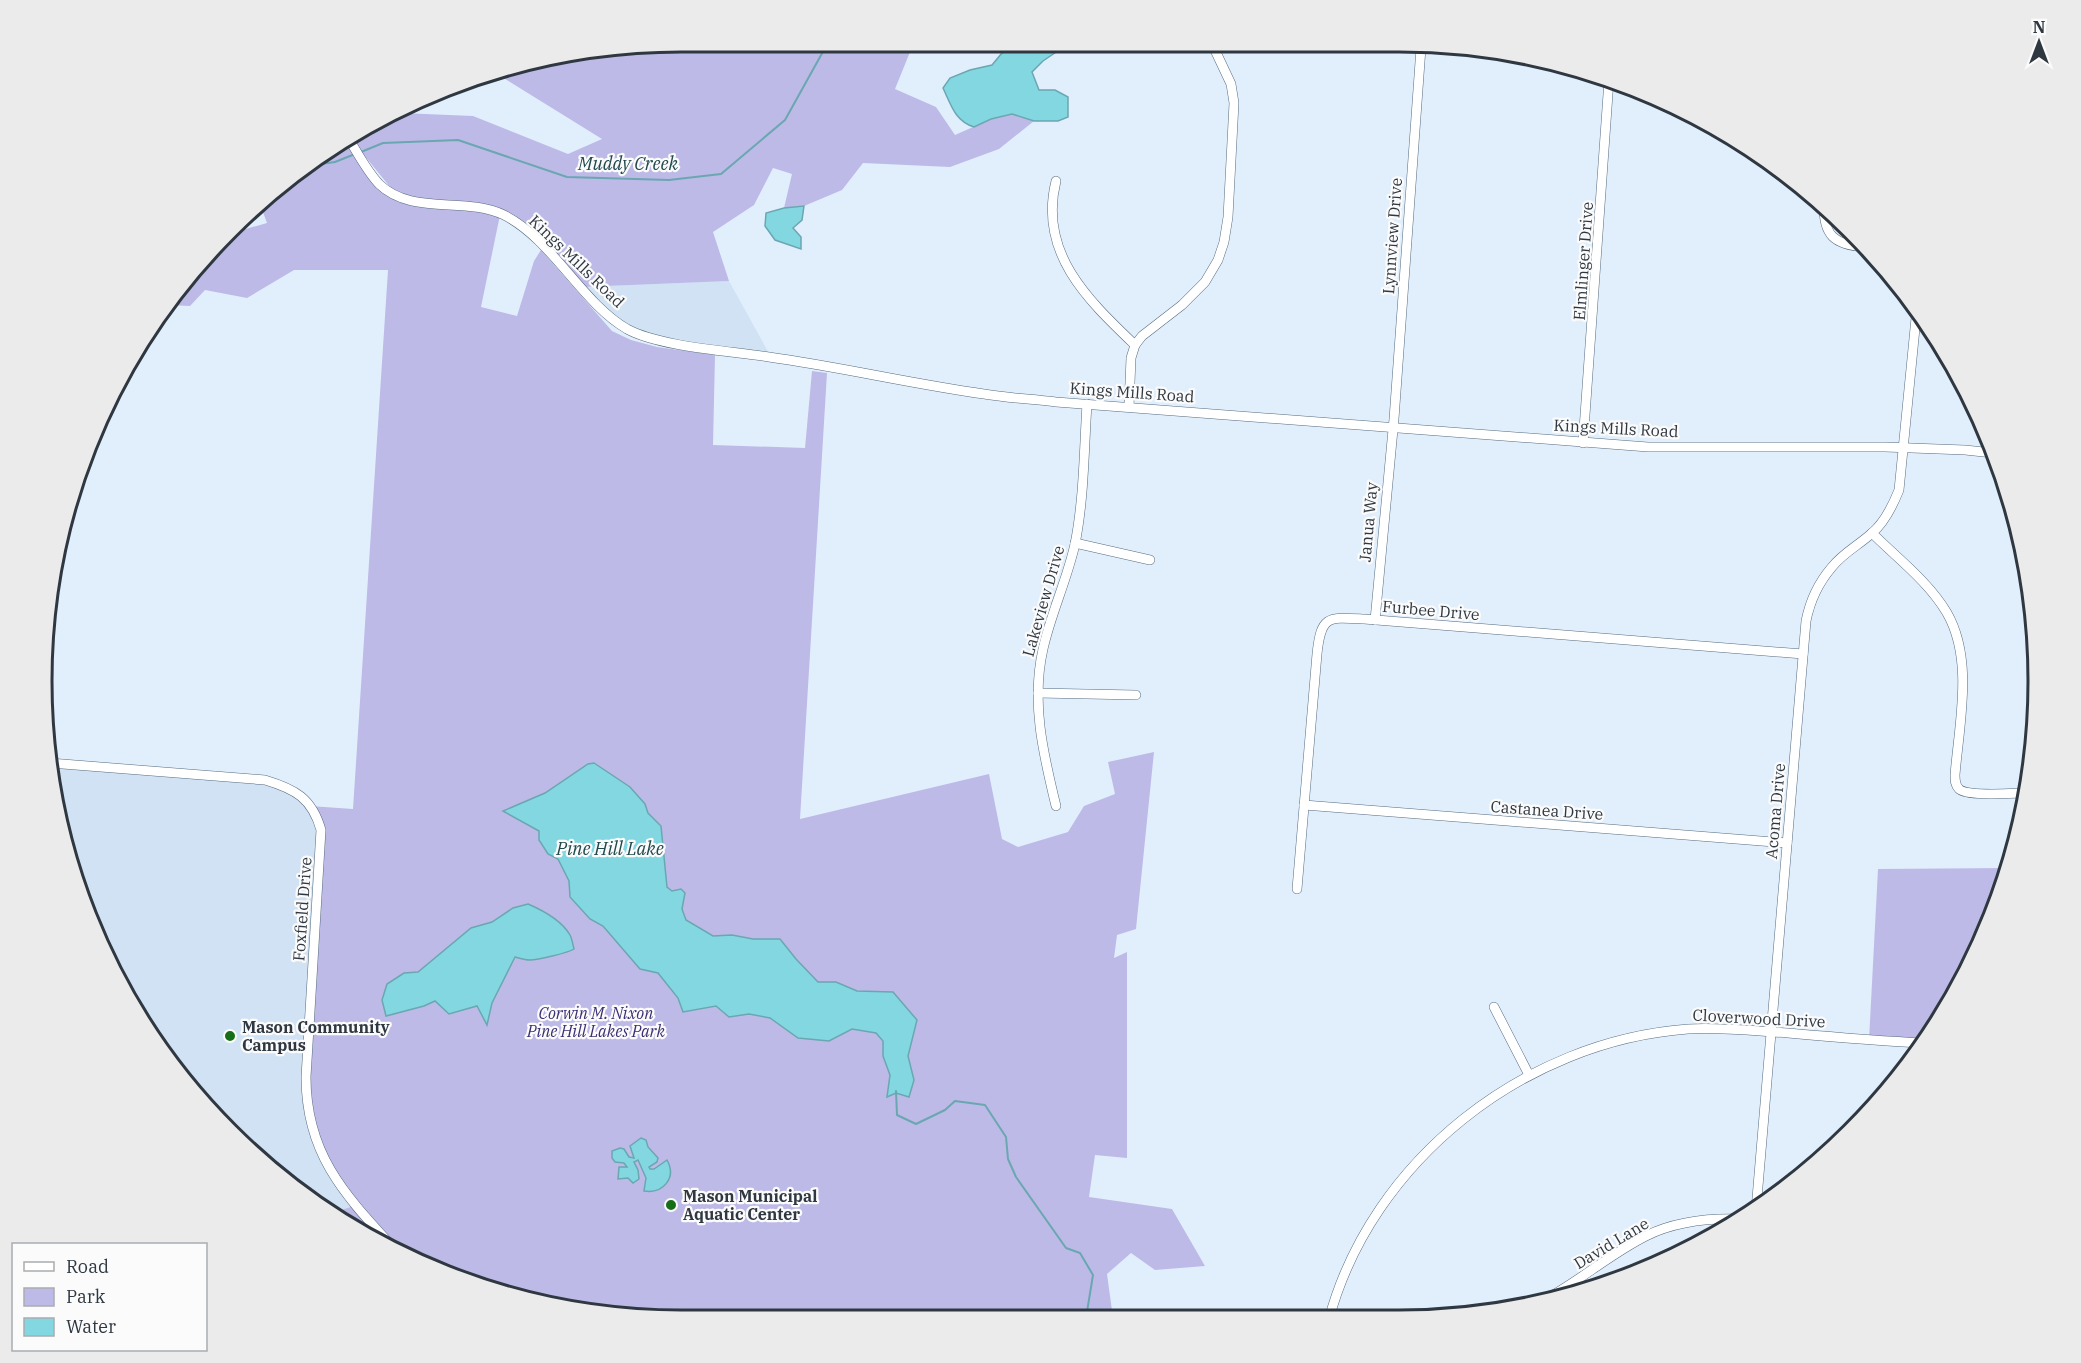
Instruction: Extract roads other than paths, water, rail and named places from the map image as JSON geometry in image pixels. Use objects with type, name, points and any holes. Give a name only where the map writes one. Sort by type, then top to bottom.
[{"type":"street","points":[[1129,407],[1131,358],[1135,345],[1142,336],[1182,305],[1200,287],[1212,272],[1224,242],[1228,217],[1234,103],[1231,84],[1216,52]]},
{"type":"street","name":"Lynnview Drive","points":[[1392,427],[1421,53]]},
{"type":"street","name":"Elmlinger Drive","points":[[1583,443],[1608,88]]},
{"type":"street","name":"Kings Mills Road","points":[[353,146],[372,175],[390,193],[405,200],[480,207],[506,216],[544,246],[613,318],[637,334],[684,345],[771,357],[967,392],[1087,404],[1648,447],[1904,448],[1985,453]]},
{"type":"street","points":[[1056,180],[1053,213],[1060,251],[1067,269],[1081,291],[1135,345]]},
{"type":"street","points":[[1825,220],[1826,226],[1833,238],[1845,245],[1852,246]]},
{"type":"street","name":"Acoma Drive","points":[[1757,1198],[1808,612],[1817,589],[1833,566],[1872,533],[1895,500],[1902,475],[1916,323]]},
{"type":"street","name":"Lakeview Drive","points":[[1056,806],[1039,731],[1038,693],[1045,640],[1075,543],[1080,508],[1087,404]]},
{"type":"street","name":"Janua Way","points":[[1375,620],[1392,427]]},
{"type":"street","points":[[1872,533],[1931,591],[1946,611],[1957,634],[1963,676],[1955,775],[1958,787],[1973,793],[2018,793]]},
{"type":"street","points":[[1075,543],[1150,560]]},
{"type":"street","name":"Furbee Drive","points":[[1297,889],[1320,630],[1328,621],[1339,618],[1375,620],[1803,654]]},
{"type":"street","points":[[1038,693],[1136,695]]},
{"type":"street","name":"Foxfield Drive","points":[[58,763],[265,780],[285,786],[300,794],[310,806],[321,830],[306,1077],[310,1119],[318,1148],[346,1196],[380,1233]]},
{"type":"street","name":"Castanea Drive","points":[[1304,806],[1787,843]]},
{"type":"street","points":[[1494,1006],[1529,1075]]},
{"type":"street","name":"Cloverwood Drive","points":[[1332,1310],[1352,1259],[1382,1208],[1403,1179],[1434,1144],[1458,1123],[1499,1093],[1529,1075],[1591,1049],[1646,1035],[1690,1029],[1914,1042]]},
{"type":"street","name":"David Lane","points":[[1561,1289],[1647,1236],[1677,1224],[1724,1219]]},
{"type":"water","points":[[1056,52],[1032,72],[1039,90],[1055,90],[1068,97],[1068,117],[1058,121],[1034,121],[1012,114],[991,119],[974,127],[962,121],[954,112],[943,88],[950,78],[992,65],[1002,53]]},
{"type":"water","points":[[804,206],[802,220],[793,228],[801,237],[801,249],[775,240],[765,226],[766,213]]},
{"type":"water","name":"Pine Hill Lake","points":[[594,763],[630,787],[645,804],[648,813],[661,826],[667,887],[672,891],[681,889],[685,893],[682,909],[686,920],[713,936],[732,935],[753,939],[780,939],[818,982],[836,982],[857,991],[893,992],[917,1020],[908,1056],[914,1080],[909,1097],[896,1093],[887,1097],[890,1075],[883,1056],[883,1041],[876,1033],[852,1029],[829,1041],[798,1038],[770,1018],[749,1014],[729,1017],[716,1006],[683,1012],[678,998],[658,973],[640,969],[603,926],[590,919],[570,897],[569,881],[558,859],[548,854],[539,840],[539,831],[503,811],[545,793],[588,764]]},
{"type":"water","points":[[528,904],[562,925],[570,935],[574,949],[534,960],[515,957],[492,1003],[487,1025],[477,1006],[449,1014],[435,1001],[386,1016],[382,1000],[387,984],[404,973],[418,972],[471,928],[492,922],[513,908]]},
{"type":"water","points":[[641,1138],[646,1140],[648,1147],[658,1158],[657,1162],[649,1167],[650,1169],[654,1169],[667,1160],[670,1167],[669,1179],[657,1190],[644,1191],[646,1178],[638,1160],[634,1162],[639,1179],[633,1183],[628,1178],[618,1179],[619,1167],[627,1167],[624,1163],[615,1162],[612,1158],[612,1151],[624,1149],[629,1157],[634,1158],[630,1146]]},
{"type":"waterway","name":"Muddy Creek","points":[[361,152],[383,143],[458,140],[567,177],[669,180],[721,174],[785,120],[823,52]]},
{"type":"waterway","name":"Muddy Creek","points":[[326,163],[355,154]]},
{"type":"waterway","points":[[896,1091],[897,1115],[916,1124],[945,1110],[955,1101],[985,1105],[1006,1137],[1008,1159],[1016,1177],[1066,1248],[1080,1253],[1093,1275],[1087,1310]]},
{"type":"place","name":"Mason Community Campus","points":[[230,1036]]},
{"type":"place","name":"Mason Municipal Aquatic Center","points":[[671,1205]]},
{"type":"park label","name":"Corwin M. Nixon Pine Hill Lakes Park","points":[[596,1022]]}]
